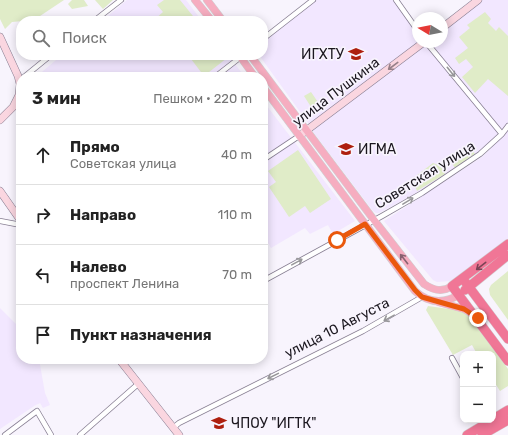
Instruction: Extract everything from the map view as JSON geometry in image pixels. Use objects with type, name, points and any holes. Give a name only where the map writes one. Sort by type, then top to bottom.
[{"type":"highway","points":[[508,244],[452,286],[478,318],[508,361]]},
{"type":"highway","points":[[459,295],[508,255]]},
{"type":"highway","points":[[479,300],[477,286],[481,278]]},
{"type":"highway","points":[[463,279],[508,339]]},
{"type":"highway","points":[[496,418],[508,410]]},
{"type":"highway","points":[[482,435],[508,420]]},
{"type":"highway","points":[[467,435],[488,423]]},
{"type":"main road","points":[[195,0],[208,16]]},
{"type":"main road","points":[[206,0],[219,16]]},
{"type":"main road","points":[[244,60],[252,72]]},
{"type":"main road","points":[[254,60],[263,72]]},
{"type":"main road","points":[[268,79],[424,284],[430,288],[442,290],[452,286]]},
{"type":"main road","points":[[268,94],[415,290],[422,297],[464,309],[478,318]]},
{"type":"main road","points":[[432,300],[444,301],[459,295]]},
{"type":"street","points":[[100,16],[121,0]]},
{"type":"street","points":[[268,35],[313,0]]},
{"type":"street","points":[[396,0],[412,23]]},
{"type":"street","points":[[448,23],[478,0]]},
{"type":"street","points":[[0,37],[18,72]]},
{"type":"street","name":"улица Пушкина","points":[[268,157],[307,131],[417,48]]},
{"type":"street","points":[[430,48],[502,134]]},
{"type":"street","points":[[30,72],[45,60]]},
{"type":"street","points":[[221,72],[236,60]]},
{"type":"street","points":[[0,120],[14,107],[16,102]]},
{"type":"street","name":"Советская улица","points":[[268,278],[422,193],[480,154],[502,134],[508,126]]},
{"type":"street","points":[[0,190],[16,214]]},
{"type":"street","points":[[0,221],[16,224]]},
{"type":"street","name":"улица 10 Августа","points":[[174,428],[179,423],[204,410],[363,331],[422,297]]},
{"type":"street","points":[[452,358],[460,373]]},
{"type":"street","points":[[123,364],[179,435]]},
{"type":"street","points":[[80,435],[138,384]]},
{"type":"street","points":[[5,435],[37,411],[51,435]]},
{"type":"shaded area","points":[[127,0],[186,0],[198,16],[108,16]]},
{"type":"shaded area","points":[[316,0],[394,0],[412,24],[412,48],[414,48],[311,127],[263,60],[268,60],[268,37]]},
{"type":"shaded area","points":[[479,0],[508,0],[508,123],[501,132],[434,48],[448,48],[448,24]]},
{"type":"shaded area","points":[[417,48],[430,48],[500,133],[478,153],[420,191],[379,213],[376,213],[311,129]]},
{"type":"shaded area","points":[[56,60],[232,60],[241,72],[42,72]]},
{"type":"shaded area","points":[[268,108],[355,221],[333,234],[328,225],[310,234],[305,228],[271,248],[268,243]]},
{"type":"shaded area","points":[[508,131],[508,239],[452,281],[437,282],[433,280],[384,221],[482,157]]},
{"type":"shaded area","points":[[0,308],[16,324],[16,364],[40,364],[45,393],[50,405],[43,408],[40,403],[0,429]]},
{"type":"green space","points":[[0,0],[64,0],[40,16],[16,16],[16,22],[12,22],[5,29],[0,19]]},
{"type":"green space","points":[[72,0],[84,0],[88,6],[72,9],[68,4]]},
{"type":"green space","points":[[95,0],[113,0],[103,9]]},
{"type":"green space","points":[[164,0],[180,0],[193,16],[159,16],[163,12],[157,5]]},
{"type":"green space","points":[[485,12],[491,19],[488,23],[496,31],[499,27],[508,36],[508,96],[488,79],[475,93],[462,77],[473,67],[466,59],[459,64],[455,58],[468,48],[459,37],[470,28],[467,25]]},
{"type":"green space","points":[[192,60],[224,60],[209,72],[201,72]]},
{"type":"green space","points":[[311,92],[320,105],[313,110],[304,96]]},
{"type":"green space","points":[[469,144],[475,154],[455,168],[449,159]]},
{"type":"green space","points":[[298,150],[331,199],[310,213],[305,206],[289,217],[269,187],[276,182],[268,171]]},
{"type":"green space","points":[[433,163],[441,166],[445,174],[417,191],[412,179]]},
{"type":"green space","points":[[508,271],[508,320],[490,295],[489,289],[491,285]]},
{"type":"green space","points":[[428,306],[463,311],[472,317],[496,351],[475,351],[472,345],[453,355],[426,310]]},
{"type":"green space","points":[[496,352],[508,369],[508,386],[500,391],[496,385]]},
{"type":"place","name":"ИГХТУ","points":[[356,54]]},
{"type":"place","name":"ИГМА","points":[[346,149]]},
{"type":"place","name":"ЧПОУ \"ИГТК\"","points":[[219,423]]},
{"type":"route","points":[[337,240],[365,224],[415,290],[422,297],[441,304],[464,309],[478,318]]}]
